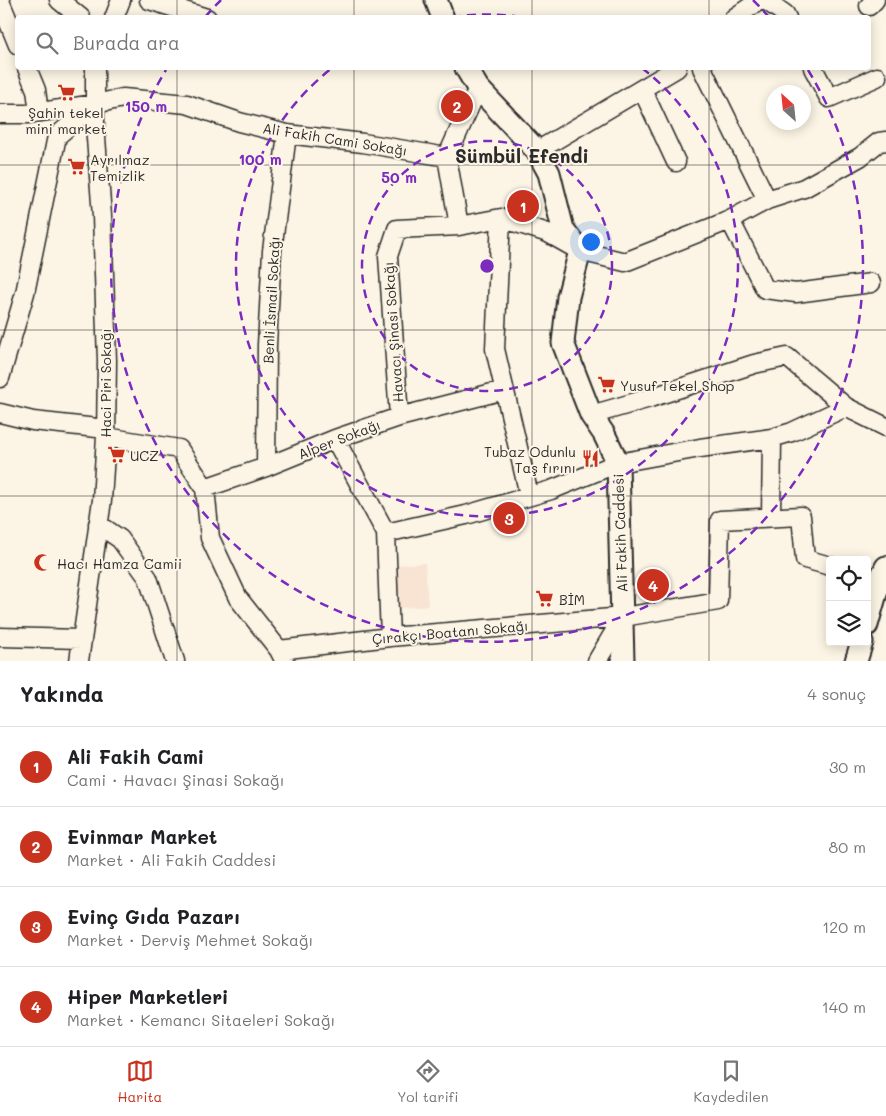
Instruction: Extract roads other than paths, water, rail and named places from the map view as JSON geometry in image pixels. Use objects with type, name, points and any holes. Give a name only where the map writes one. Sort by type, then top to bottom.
[{"type":"street","points":[[59,0],[77,15]]},
{"type":"street","points":[[115,15],[121,0]]},
{"type":"street","points":[[149,0],[196,15]]},
{"type":"street","points":[[436,0],[442,15]]},
{"type":"street","points":[[738,15],[760,0]]},
{"type":"street","points":[[765,0],[786,15]]},
{"type":"street","points":[[0,1],[15,38]]},
{"type":"street","points":[[28,70],[36,90],[38,112]]},
{"type":"street","name":"Haci Piri Sokağı","points":[[79,661],[102,500],[106,433],[107,361],[102,216],[95,125],[94,70]]},
{"type":"street","points":[[467,70],[478,88],[537,151],[549,174],[563,229],[580,251]]},
{"type":"street","points":[[537,151],[674,70]]},
{"type":"street","points":[[703,70],[767,200]]},
{"type":"street","points":[[815,70],[830,98],[877,77]]},
{"type":"street","points":[[459,226],[447,156],[478,88]]},
{"type":"street","points":[[642,88],[676,162]]},
{"type":"street","name":"Ali Fakih Cami Sokağı","points":[[0,114],[38,112],[96,104],[123,98],[188,104],[239,122],[287,134],[447,156]]},
{"type":"street","points":[[0,378],[25,293],[58,136],[96,104]]},
{"type":"street","name":"Benli İsmail Sokağı","points":[[266,467],[267,345],[272,260],[287,134]]},
{"type":"street","name":"Havacı Şinasi Sokağı","points":[[399,417],[388,256],[397,229],[459,226],[500,218],[548,233],[580,251],[625,262],[730,220],[767,200],[804,188],[860,157],[879,142],[886,141]]},
{"type":"street","points":[[500,218],[495,349],[529,495]]},
{"type":"street","points":[[730,220],[765,290],[796,293],[872,283]]},
{"type":"street","name":"Ali Fakih Caddesi","points":[[580,251],[568,297],[563,343],[591,415],[604,434],[618,463],[623,661]]},
{"type":"street","points":[[591,415],[754,364],[787,357],[846,407],[886,427]]},
{"type":"street","name":"Alper Sokağı","points":[[205,488],[266,467],[334,439],[399,417],[504,390]]},
{"type":"street","points":[[386,532],[466,515],[551,490],[618,463],[700,448],[772,438],[792,432],[846,407]]},
{"type":"street","points":[[0,413],[179,449],[205,488],[210,538],[238,598],[282,655]]},
{"type":"street","points":[[772,438],[771,517],[802,516],[805,559],[826,565]]},
{"type":"street","points":[[334,439],[386,532],[390,637]]},
{"type":"street","name":"Çırakçı Boatanı Sokağı","points":[[282,655],[390,637],[622,617],[718,601],[720,520],[771,517]]},
{"type":"street","points":[[98,524],[120,539],[148,578],[174,661]]},
{"type":"street","points":[[871,606],[878,574]]},
{"type":"street","points":[[596,661],[622,617]]},
{"type":"street","points":[[0,636],[81,639]]},
{"type":"street","points":[[856,661],[861,646]]},
{"type":"place","name":"Şahin tekel mini market","points":[[66,92]]},
{"type":"place","name":"Evinmar Market","points":[[457,106]]},
{"type":"place","name":"Ayrılmaz Temizlik","points":[[76,167]]},
{"type":"place","name":"Ali Fakih Cami","points":[[523,206]]},
{"type":"place","name":"Yusuf Tekel Shop","points":[[606,385]]},
{"type":"place","name":"UCZ","points":[[116,455]]},
{"type":"place","name":"Tubaz Odunlu Taş fırını","points":[[590,459]]},
{"type":"place","name":"Evinç Gıda Pazarı","points":[[509,518]]},
{"type":"place","name":"Hacı Hamza Camii","points":[[43,563]]},
{"type":"place","name":"Hiper Marketleri","points":[[653,585]]},
{"type":"place","name":"BİM","points":[[545,599]]},
{"type":"district","name":"Sümbül Efendi","points":[[522,155]]}]
